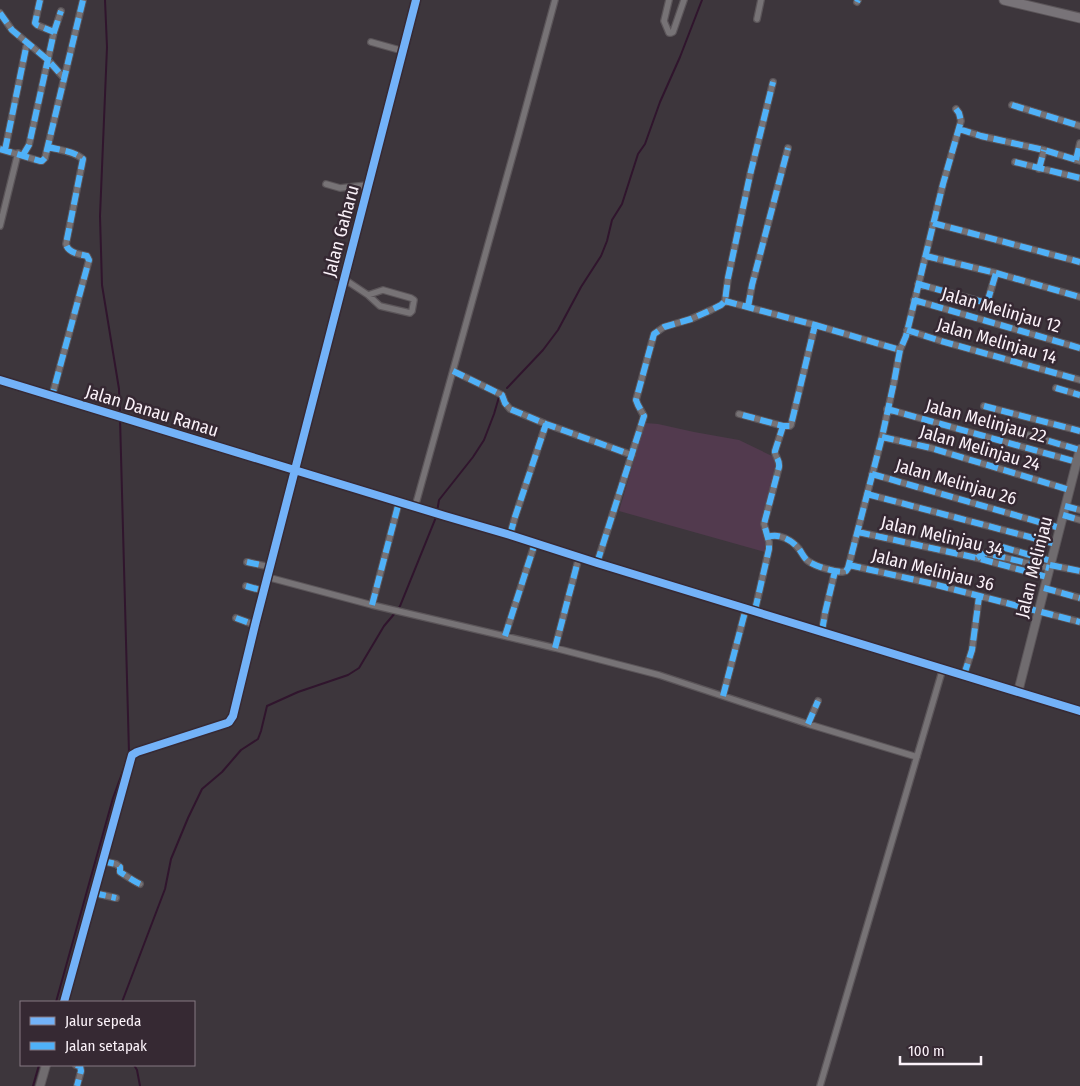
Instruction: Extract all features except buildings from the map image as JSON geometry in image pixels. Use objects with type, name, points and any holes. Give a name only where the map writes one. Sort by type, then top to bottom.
[{"type":"main road","points":[[1004,0],[1080,18]]},
{"type":"street","points":[[40,0],[35,23],[54,32]]},
{"type":"street","points":[[27,43],[2,149],[42,161],[45,158],[48,147],[83,0]]},
{"type":"street","name":"Jalan Gaharu","points":[[102,861],[132,756],[137,752],[229,722],[233,716],[416,0]]},
{"type":"street","points":[[415,507],[555,0]]},
{"type":"street","points":[[669,0],[664,20],[669,33],[671,33],[684,0]]},
{"type":"street","points":[[757,19],[761,0]]},
{"type":"street","points":[[0,226],[20,154],[29,145],[54,32],[61,11]]},
{"type":"street","points":[[0,13],[12,30],[48,60],[64,78]]},
{"type":"street","points":[[371,42],[403,51]]},
{"type":"street","points":[[597,563],[644,416],[636,400],[654,334],[664,327],[711,310],[721,305],[724,301],[750,175],[774,82]]},
{"type":"street","points":[[1012,105],[1080,126]]},
{"type":"street","points":[[768,537],[772,535],[789,540],[800,549],[808,561],[835,571],[844,572],[849,565],[882,436],[900,350],[906,336],[933,223],[959,129],[961,117],[956,110]]},
{"type":"street","points":[[959,129],[1078,160],[1080,143]]},
{"type":"street","points":[[48,147],[71,153],[83,159],[66,244],[72,252],[87,256],[89,260],[52,396]]},
{"type":"street","points":[[748,307],[788,148]]},
{"type":"street","points":[[1039,169],[1044,150]]},
{"type":"street","points":[[1015,162],[1080,178]]},
{"type":"street","points":[[326,184],[340,188],[368,185]]},
{"type":"street","points":[[933,223],[1080,262]]},
{"type":"street","points":[[926,256],[996,273],[1080,297]]},
{"type":"street","points":[[918,284],[987,303],[996,273]]},
{"type":"street","points":[[344,279],[382,307],[412,311],[414,300],[411,298],[383,290],[368,295]]},
{"type":"street","name":"Jalan Melinjau 12","points":[[914,300],[1080,348]]},
{"type":"street","points":[[724,301],[900,350]]},
{"type":"street","points":[[739,414],[783,426],[790,426],[815,325]]},
{"type":"street","name":"Jalan Melinjau 14","points":[[907,330],[1080,380]]},
{"type":"street","points":[[453,371],[502,395],[510,409],[632,455]]},
{"type":"street","name":"Jalan Danau Ranau","points":[[0,380],[1080,711]]},
{"type":"street","points":[[1056,388],[1080,395]]},
{"type":"street","points":[[984,406],[1080,431]]},
{"type":"street","name":"Jalan Melinjau 22","points":[[887,409],[1079,455]]},
{"type":"street","points":[[510,535],[546,424]]},
{"type":"street","points":[[755,610],[769,549],[764,524],[779,466],[774,453],[783,426]]},
{"type":"street","points":[[1014,431],[1079,455]]},
{"type":"street","name":"Jalan Melinjau 24","points":[[882,436],[931,448],[1070,490]]},
{"type":"street","name":"Jalan Melinjau","points":[[1018,692],[1079,455]]},
{"type":"street","name":"Jalan Melinjau 26","points":[[872,474],[1060,528]]},
{"type":"street","points":[[868,494],[1056,544]]},
{"type":"street","points":[[372,605],[399,502]]},
{"type":"street","points":[[1066,506],[1080,510]]},
{"type":"street","points":[[1063,515],[1080,520]]},
{"type":"street","name":"Jalan Melinjau 34","points":[[858,532],[977,558],[1047,577]]},
{"type":"street","points":[[505,636],[535,543]]},
{"type":"street","points":[[1002,547],[1050,564]]},
{"type":"street","points":[[977,558],[985,553],[1080,571]]},
{"type":"street","points":[[555,648],[579,557]]},
{"type":"street","points":[[247,562],[270,567]]},
{"type":"street","name":"Jalan Melinjau 36","points":[[849,565],[929,583],[1080,622]]},
{"type":"street","points":[[822,631],[835,571]]},
{"type":"street","points":[[267,577],[372,605],[555,648],[659,675],[808,724],[917,757]]},
{"type":"street","points":[[246,586],[264,591]]},
{"type":"street","points":[[1044,588],[1080,598]]},
{"type":"street","points":[[964,675],[972,650],[979,597]]},
{"type":"street","points":[[722,696],[746,608]]},
{"type":"street","points":[[236,618],[255,625]]},
{"type":"street","points":[[820,1086],[944,668]]},
{"type":"street","points":[[808,724],[818,701]]},
{"type":"street","points":[[64,1001],[102,861],[116,864],[120,867],[120,872],[140,884]]},
{"type":"street","points":[[94,893],[116,898]]},
{"type":"street","points":[[40,1086],[46,1066]]},
{"type":"street","points":[[77,1086],[81,1071],[80,1066]]},
{"type":"shaded area","points":[[645,423],[739,440],[772,456],[777,464],[763,527],[767,544],[765,552],[619,511]]},
{"type":"waterway","points":[[105,0],[107,47],[100,216],[102,285],[119,389],[120,414]]},
{"type":"waterway","points":[[507,388],[543,350],[558,330],[581,287],[601,256],[612,220],[622,204],[638,154],[645,144],[660,102],[702,0]]},
{"type":"waterway","points":[[437,512],[439,500],[484,440],[499,397]]},
{"type":"waterway","points":[[120,418],[129,753]]},
{"type":"waterway","points":[[398,609],[436,517]]},
{"type":"waterway","points":[[122,1001],[165,889],[171,859],[202,789],[222,772],[241,750],[258,739],[267,706],[298,692],[348,675],[359,668],[384,626],[395,613]]},
{"type":"waterway","points":[[56,1001],[113,798],[127,760]]},
{"type":"waterway","points":[[33,1086],[39,1066]]},
{"type":"waterway","points":[[135,1066],[140,1086]]},
{"type":"marked path","points":[[23,155],[29,145],[54,32],[35,23],[40,0]]},
{"type":"marked path","points":[[0,149],[40,161],[45,158],[83,0]]},
{"type":"marked path","points":[[54,32],[61,11]]},
{"type":"marked path","points":[[0,13],[12,30],[48,60],[64,78]]},
{"type":"marked path","points":[[5,150],[27,43]]},
{"type":"marked path","points":[[597,563],[644,416],[636,400],[654,334],[664,327],[691,319],[711,310],[725,301],[728,278],[750,175],[773,82]]},
{"type":"marked path","points":[[1012,105],[1080,126]]},
{"type":"marked path","points":[[768,537],[776,536],[789,540],[807,560],[820,567],[842,572],[848,568],[882,437],[900,350],[906,336],[943,184],[961,121],[956,109]]},
{"type":"marked path","points":[[959,129],[1080,161]]},
{"type":"marked path","points":[[1076,160],[1080,143]]},
{"type":"marked path","points":[[48,147],[71,152],[83,159],[66,244],[71,251],[87,256],[89,260],[52,396]]},
{"type":"marked path","points":[[748,307],[788,148]]},
{"type":"marked path","points":[[1039,169],[1044,150]]},
{"type":"marked path","points":[[1015,162],[1080,178]]},
{"type":"marked path","points":[[933,223],[1080,262]]},
{"type":"marked path","points":[[926,256],[996,273],[1080,297]]},
{"type":"marked path","points":[[918,284],[987,303],[996,273]]},
{"type":"marked path","points":[[914,300],[1080,348]]},
{"type":"marked path","points":[[725,301],[815,325],[791,425],[783,426],[739,414]]},
{"type":"marked path","points":[[815,325],[900,350]]},
{"type":"marked path","points":[[907,330],[1080,380]]},
{"type":"marked path","points":[[453,371],[502,395],[510,409],[632,455]]},
{"type":"marked path","points":[[1056,388],[1080,395]]},
{"type":"marked path","points":[[984,406],[1080,431]]},
{"type":"marked path","points":[[887,409],[1077,462]]},
{"type":"marked path","points":[[510,535],[546,424]]},
{"type":"marked path","points":[[755,610],[769,549],[764,524],[779,467],[775,451],[783,426]]},
{"type":"marked path","points":[[1014,431],[1080,450]]},
{"type":"marked path","points":[[882,437],[931,448],[1070,490]]},
{"type":"marked path","points":[[872,474],[1060,528]]},
{"type":"marked path","points":[[867,494],[1056,544]]},
{"type":"marked path","points":[[372,605],[399,502]]},
{"type":"marked path","points":[[1065,506],[1080,510]]},
{"type":"marked path","points":[[1063,515],[1080,520]]},
{"type":"marked path","points":[[858,532],[977,558],[1047,577]]},
{"type":"marked path","points":[[505,636],[535,543]]},
{"type":"marked path","points":[[1002,547],[1051,561]]},
{"type":"marked path","points":[[977,558],[985,553],[1049,568]]},
{"type":"marked path","points":[[555,648],[579,557]]},
{"type":"marked path","points":[[247,562],[270,567]]},
{"type":"marked path","points":[[849,565],[929,583],[1080,622]]},
{"type":"marked path","points":[[1050,565],[1080,571]]},
{"type":"marked path","points":[[822,631],[835,571]]},
{"type":"marked path","points":[[246,586],[264,591]]},
{"type":"marked path","points":[[1044,588],[1080,598]]},
{"type":"marked path","points":[[964,675],[972,650],[979,597]]},
{"type":"marked path","points":[[723,696],[746,608]]},
{"type":"marked path","points":[[236,618],[255,625]]},
{"type":"marked path","points":[[808,724],[818,701]]},
{"type":"marked path","points":[[102,861],[116,864],[120,867],[120,872],[140,884]]},
{"type":"marked path","points":[[94,893],[116,898]]},
{"type":"marked path","points":[[77,1086],[81,1071],[80,1066]]},
{"type":"cycle path","points":[[64,1001],[132,755],[227,723],[233,716],[416,0]]},
{"type":"cycle path","points":[[0,380],[1080,711]]}]
